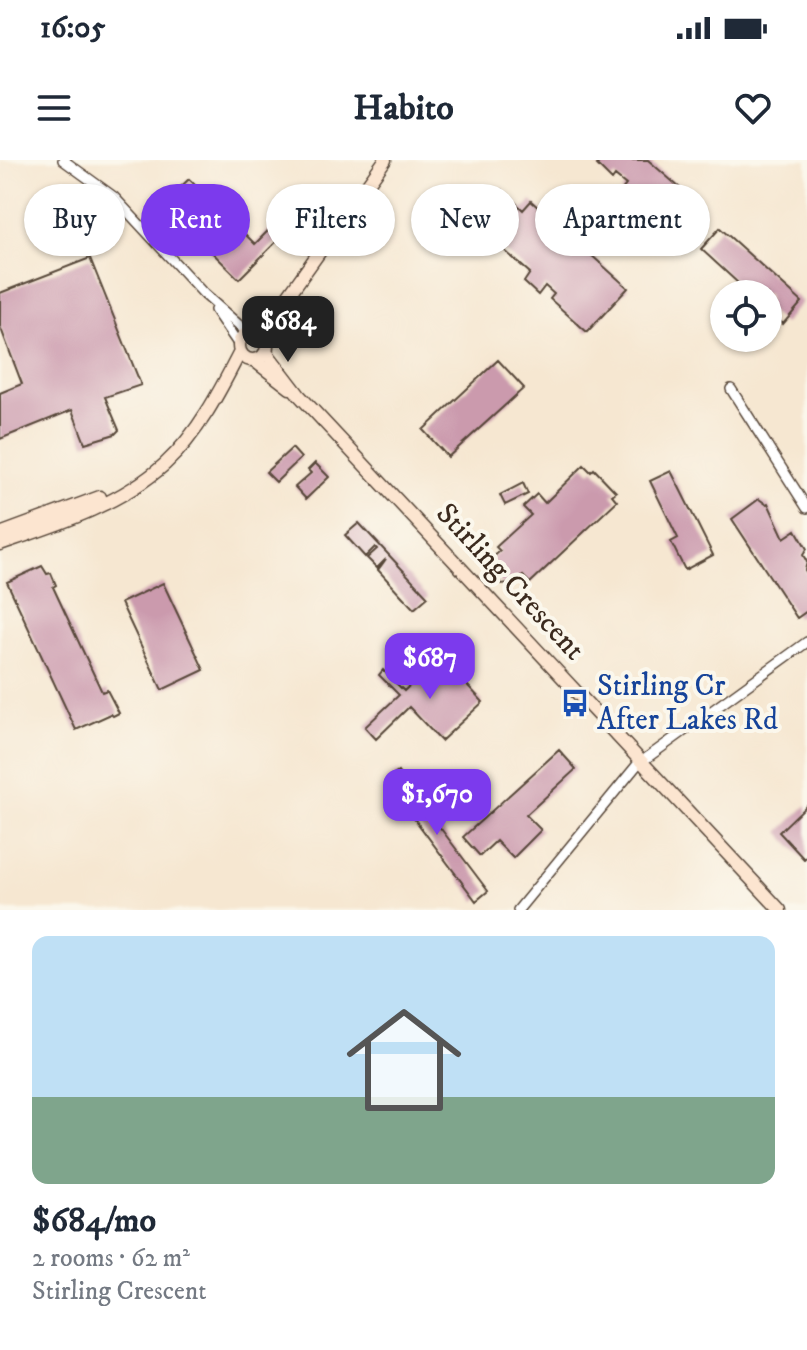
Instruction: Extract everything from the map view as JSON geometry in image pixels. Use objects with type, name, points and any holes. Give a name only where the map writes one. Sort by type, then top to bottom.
[{"type":"main road","points":[[246,355],[240,340],[288,296],[385,160]]},
{"type":"main road","points":[[0,544],[74,517],[115,498],[173,456],[246,355],[266,347],[288,296]]},
{"type":"main road","name":"Stirling Crescent","points":[[252,332],[299,395],[780,910]]},
{"type":"main road","name":"Stirling Crescent","points":[[246,355],[299,395]]},
{"type":"main road","points":[[0,534],[133,486]]},
{"type":"street","name":"Stirling Crescent","points":[[63,160],[114,197],[204,294],[246,355]]},
{"type":"street","name":"Stirling Crescent","points":[[204,294],[252,332]]},
{"type":"street","points":[[731,389],[807,508]]},
{"type":"street","points":[[518,910],[642,761],[807,642]]},
{"type":"building","points":[[601,160],[648,160],[675,184],[625,184],[615,176],[612,180],[597,165]]},
{"type":"building","points":[[531,201],[535,205],[535,256],[592,256],[628,288],[587,332],[550,299],[554,294],[545,286],[538,295],[524,282],[530,273],[511,256],[519,256],[519,206],[523,210]]},
{"type":"building","points":[[720,228],[778,280],[735,280],[709,256],[710,239]]},
{"type":"building","points":[[266,233],[266,252],[239,279],[216,256],[250,256],[250,239],[255,244]]},
{"type":"building","points":[[90,258],[141,385],[105,397],[119,430],[85,443],[72,410],[0,439],[0,393],[22,384],[0,326],[0,293]]},
{"type":"building","points":[[782,284],[802,302],[782,323]]},
{"type":"building","points":[[498,360],[524,388],[448,457],[423,430]]},
{"type":"building","points":[[292,448],[301,458],[276,482],[266,472]]},
{"type":"building","points":[[315,463],[329,477],[306,499],[295,487],[311,473],[308,470]]},
{"type":"building","points":[[584,465],[591,472],[594,469],[616,492],[612,495],[617,501],[530,583],[523,576],[511,587],[508,583],[502,584],[497,578],[500,576],[490,568],[495,563],[491,559],[500,551],[496,547],[531,515],[523,507],[537,494],[545,503]]},
{"type":"building","points":[[671,471],[713,555],[685,570],[671,542],[678,538],[650,481]]},
{"type":"building","points":[[523,483],[528,494],[505,505],[500,495]]},
{"type":"building","points":[[759,499],[768,503],[784,538],[796,530],[807,549],[803,555],[807,562],[807,611],[797,618],[732,519]]},
{"type":"building","points":[[359,523],[428,597],[414,609],[378,570],[386,559],[377,568],[367,558],[377,549],[375,547],[365,557],[345,535]]},
{"type":"building","points":[[42,566],[47,574],[51,573],[56,585],[53,587],[102,692],[107,690],[119,713],[76,730],[7,582]]},
{"type":"building","points":[[163,583],[204,670],[162,690],[121,603]]},
{"type":"building","points":[[440,656],[483,702],[441,741],[409,707],[376,739],[365,727],[399,695],[379,675],[383,670],[404,691]]},
{"type":"building","points":[[559,750],[576,769],[526,815],[541,830],[513,858],[496,841],[480,856],[463,837]]},
{"type":"building","points":[[398,772],[488,891],[476,901],[386,781]]},
{"type":"building","points":[[807,805],[807,856],[804,859],[779,832]]},
{"type":"place","name":"Stirling Cr After Lakes Rd","points":[[575,703]]}]
